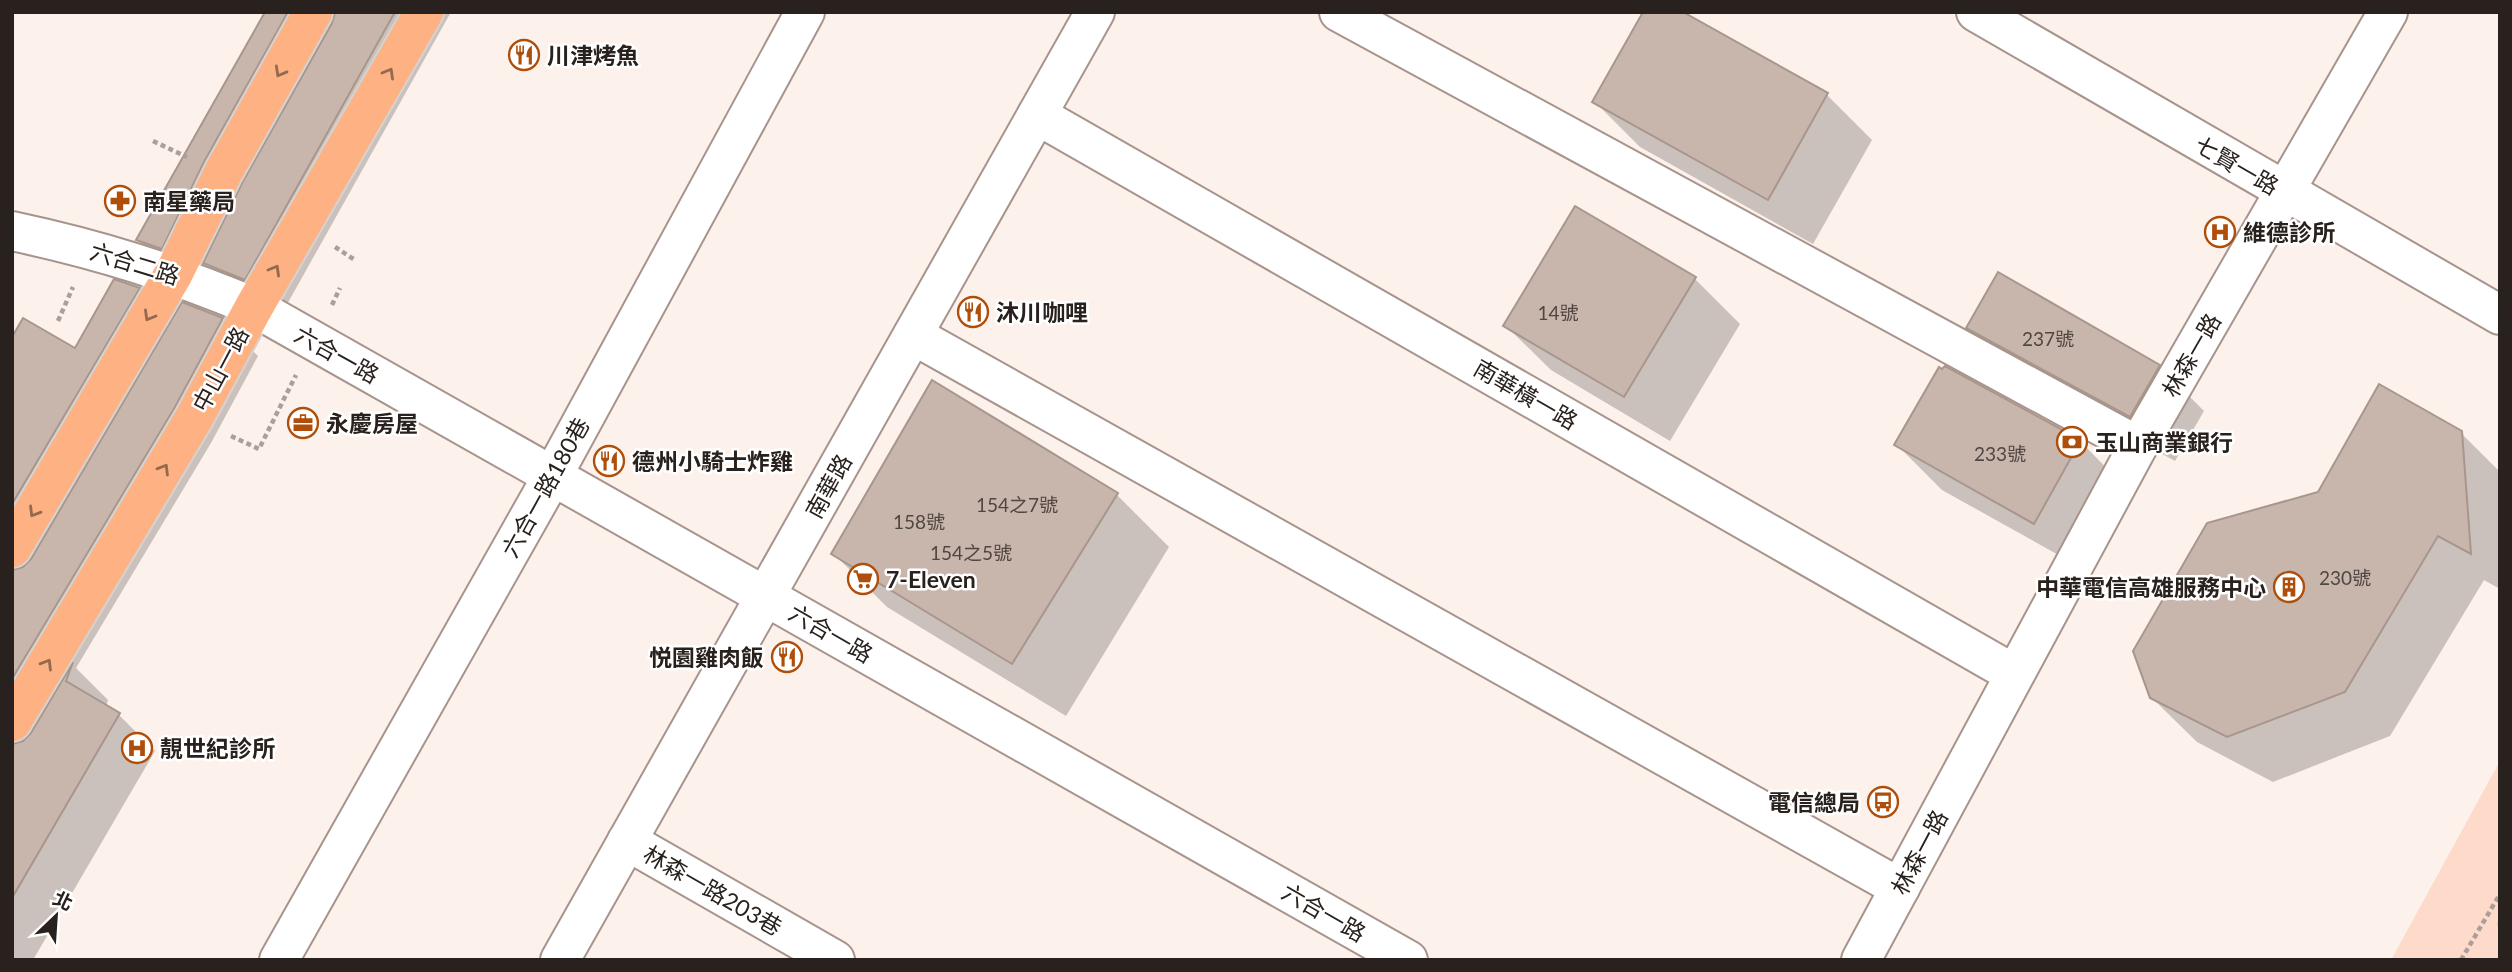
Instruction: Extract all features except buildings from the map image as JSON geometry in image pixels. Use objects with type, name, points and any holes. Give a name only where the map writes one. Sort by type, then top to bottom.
[{"type":"main road","points":[[12,548],[174,273],[223,173],[313,12]]},
{"type":"main road","name":"中山一路","points":[[12,722],[189,427],[254,307],[424,12]]},
{"type":"street","name":"六合一路180巷","points":[[279,960],[553,475],[805,12]]},
{"type":"street","name":"南華路","points":[[560,960],[1095,12]]},
{"type":"street","points":[[1339,12],[2138,446]]},
{"type":"street","name":"七賢一路","points":[[1976,12],[2500,314]]},
{"type":"street","name":"林森一路","points":[[1861,960],[2138,446],[2388,12]]},
{"type":"street","name":"南華橫一路","points":[[1037,114],[2014,674]]},
{"type":"street","name":"六合二路","points":[[12,231],[91,248],[174,273],[254,307]]},
{"type":"street","name":"六合一路","points":[[254,307],[1408,960]]},
{"type":"street","points":[[913,335],[1900,888]]},
{"type":"street","name":"林森一路203巷","points":[[627,841],[835,960]]},
{"type":"path","points":[[2461,960],[2500,894]]},
{"type":"shaded area","points":[[2500,761],[2500,960],[2391,960]]},
{"type":"place","name":"川津烤魚","points":[[524,55]]},
{"type":"place","name":"南星藥局","points":[[120,201]]},
{"type":"place","name":"維德診所","points":[[2220,232]]},
{"type":"place","name":"沐川咖哩","points":[[973,312]]},
{"type":"place","name":"永慶房屋","points":[[303,423]]},
{"type":"place","name":"玉山商業銀行","points":[[2072,442]]},
{"type":"place","name":"德州小騎士炸雞","points":[[609,461]]},
{"type":"place","name":"7-Eleven","points":[[863,579]]},
{"type":"place","name":"中華電信高雄服務中心","points":[[2289,587]]},
{"type":"place","name":"悦園雞肉飯","points":[[787,657]]},
{"type":"place","name":"靚世紀診所","points":[[137,748]]},
{"type":"place","name":"電信總局","points":[[1883,802]]}]
